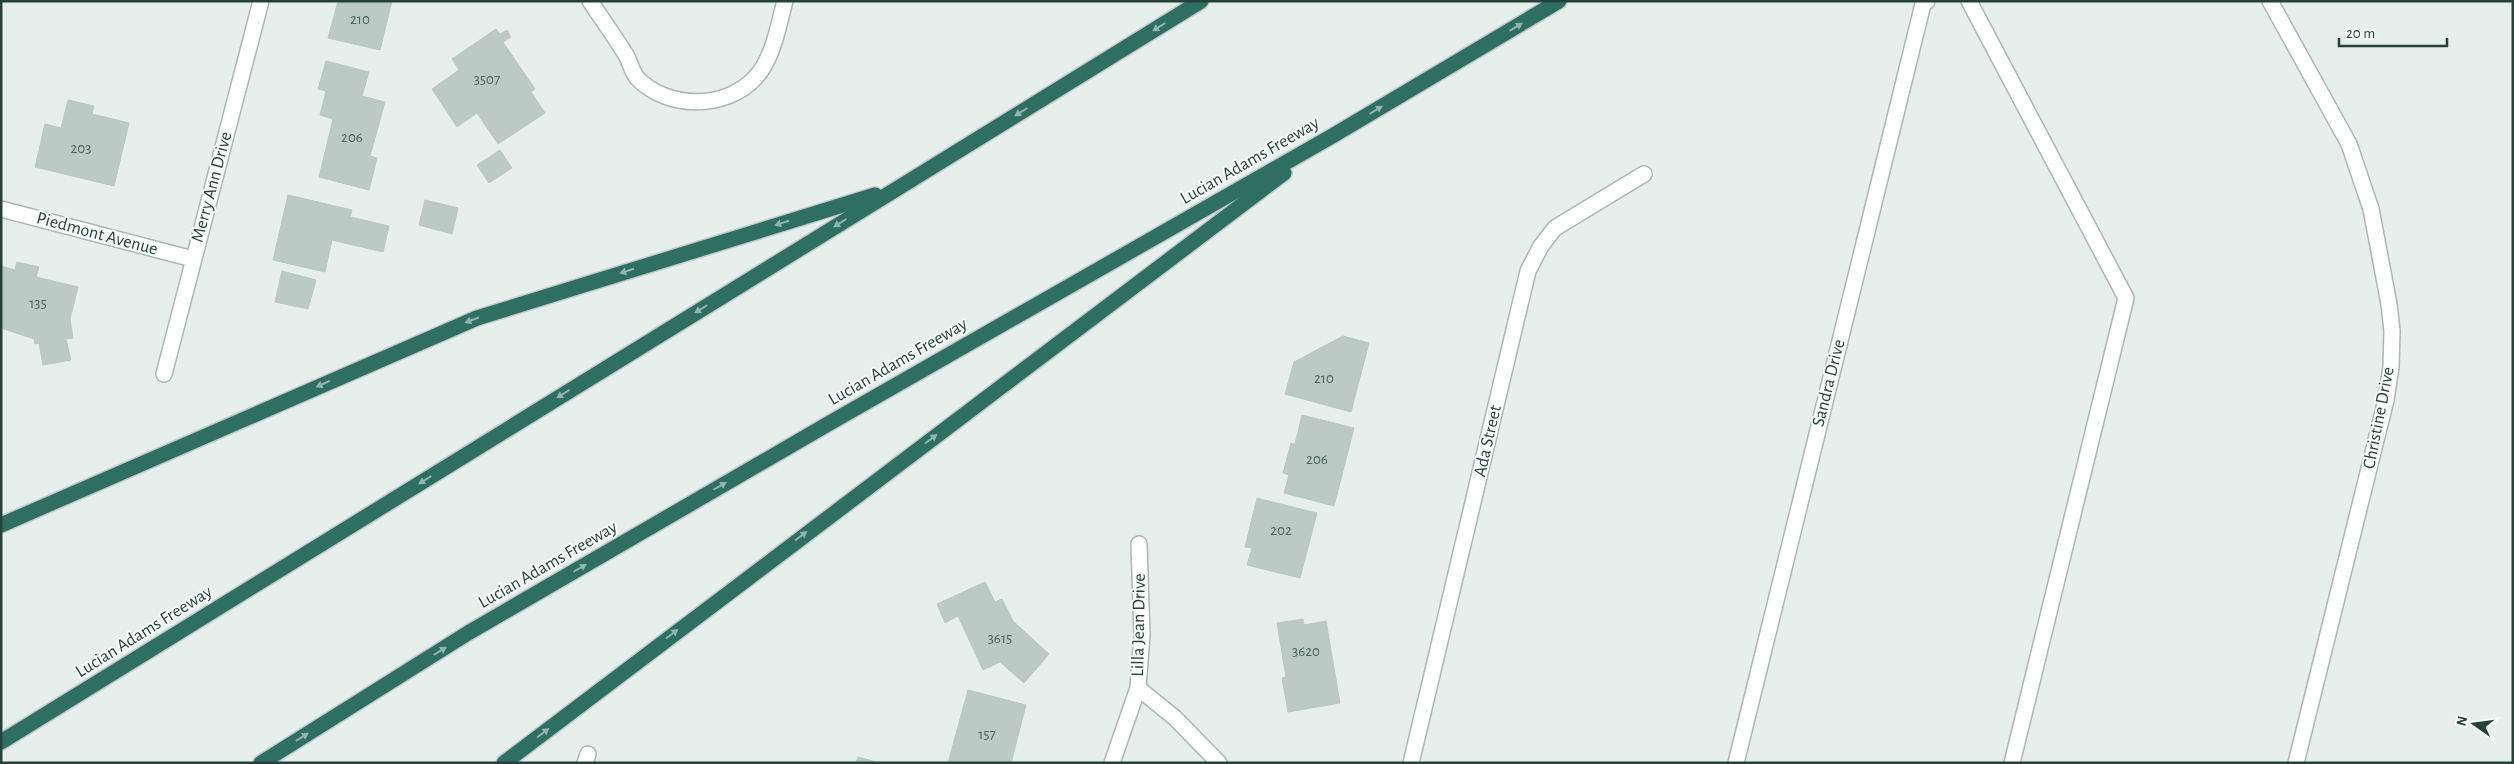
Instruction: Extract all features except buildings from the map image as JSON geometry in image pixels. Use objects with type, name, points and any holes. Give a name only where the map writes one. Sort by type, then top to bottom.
[{"type":"highway","name":"Lucian Adams Freeway","points":[[1,742],[1201,1]]},
{"type":"highway","name":"Lucian Adams Freeway","points":[[261,763],[468,633],[828,424],[1334,135],[1559,1]]},
{"type":"highway","points":[[504,763],[1334,135]]},
{"type":"highway","points":[[1,525],[477,318],[896,188]]},
{"type":"street","name":"Merry Ann Drive","points":[[164,374],[261,1]]},
{"type":"street","points":[[590,1],[626,56],[636,77],[664,97],[684,102],[716,100],[739,92],[756,78],[774,45],[785,1]]},
{"type":"street","points":[[1969,1],[2126,298],[2012,763]]},
{"type":"street","name":"Christine Drive","points":[[2270,1],[2349,144],[2372,208],[2392,330],[2391,367],[2386,400],[2296,763]]},
{"type":"street","name":"Sandra Drive","points":[[1736,763],[1925,2]]},
{"type":"street","name":"Ada Street","points":[[1411,763],[1528,271],[1541,246],[1555,228],[1644,174]]},
{"type":"street","name":"Piedmont Avenue","points":[[1,209],[193,259]]},
{"type":"street","name":"Lilla Jean Drive","points":[[1112,763],[1138,688],[1142,635],[1139,544]]},
{"type":"street","points":[[1138,688],[1175,718],[1219,763]]}]
